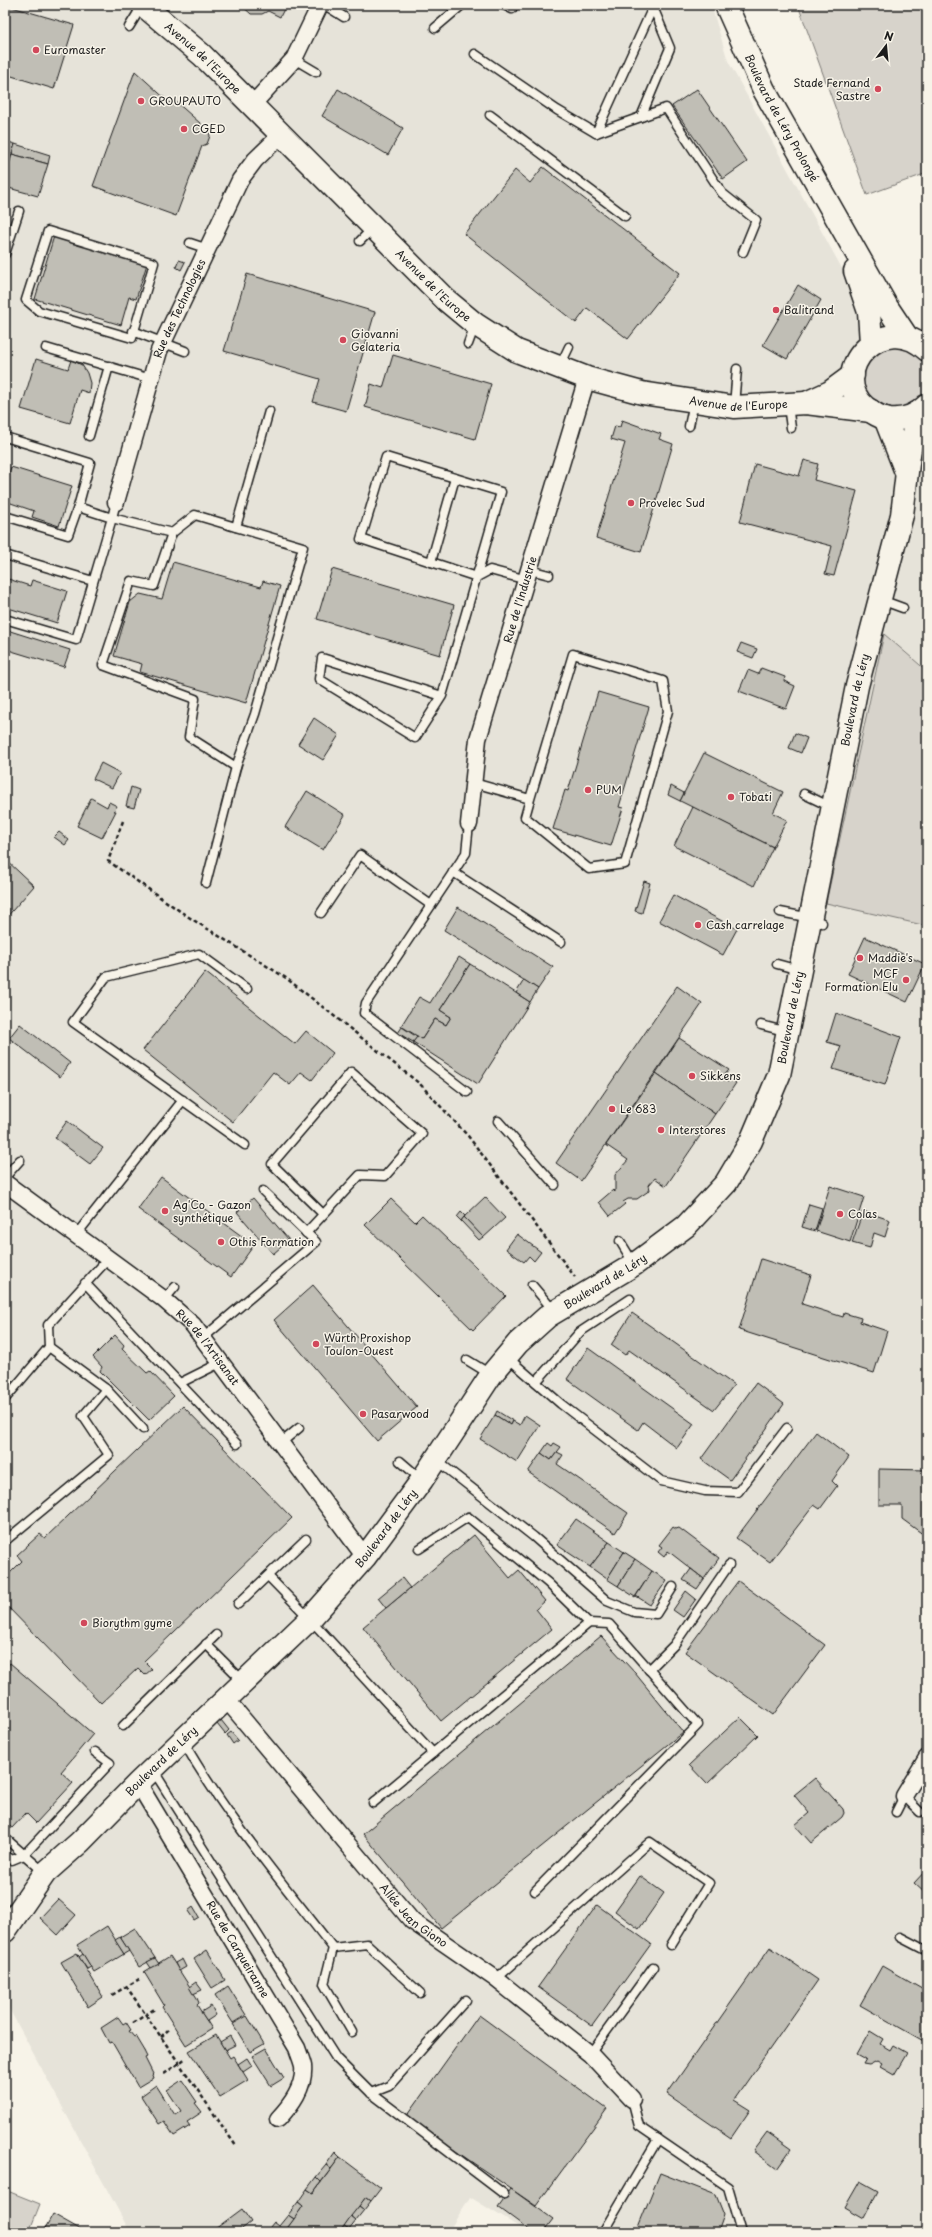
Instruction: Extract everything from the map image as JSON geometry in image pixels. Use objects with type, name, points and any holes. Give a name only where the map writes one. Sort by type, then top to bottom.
[{"type":"street","points":[[252,105],[294,59],[320,5]]},
{"type":"street","name":"Boulevard de Léry Prolongé","points":[[726,5],[764,90],[887,307],[907,337]]},
{"type":"street","name":"Avenue de l'Europe","points":[[150,8],[202,55],[281,135],[367,234],[446,300],[471,334],[559,369],[587,378],[642,393],[694,402],[734,407],[797,404],[907,418],[922,409]]},
{"type":"street","name":"Rue des Technologies","points":[[116,502],[151,379],[163,343],[240,180],[255,160],[281,135]]},
{"type":"street","name":"Boulevard de Léry Prolongé","points":[[842,228],[869,312],[871,343]]},
{"type":"street","points":[[908,475],[878,415],[857,396],[853,375],[855,363],[862,352],[871,343],[888,336],[907,337],[919,343],[927,350]]},
{"type":"street","name":"Avenue de l'Europe","points":[[797,404],[830,392],[853,375]]},
{"type":"street","name":"Rue de l'Industrie","points":[[469,824],[478,739],[587,378]]},
{"type":"street","name":"Boulevard de Léry","points":[[5,1931],[45,1873],[80,1842],[145,1776],[310,1619],[365,1557],[422,1480],[491,1375],[518,1343],[554,1312],[635,1264],[686,1226],[726,1183],[751,1141],[779,1075],[793,1021],[801,970],[816,921],[832,807],[857,686],[902,515],[913,430],[922,409]]},
{"type":"street","name":"Rue de l'Artisanat","points":[[5,1183],[164,1300],[193,1325],[222,1362],[365,1557]]},
{"type":"street","name":"Allée Jean Giono","points":[[226,1699],[412,1921],[496,1979],[590,2054],[632,2099]]},
{"type":"street","points":[[904,1796],[927,1758]]},
{"type":"street","name":"Rue de Carqueiranne","points":[[145,1776],[297,2048],[303,2066],[300,2085],[290,2106],[278,2119]]},
{"type":"lane","points":[[325,5],[344,16]]},
{"type":"lane","points":[[435,28],[462,5]]},
{"type":"lane","points":[[504,5],[512,10]]},
{"type":"lane","points":[[596,133],[653,7],[670,48],[642,117]]},
{"type":"lane","points":[[129,27],[150,8]]},
{"type":"lane","points":[[475,54],[557,110],[596,133],[666,108],[722,193],[756,220],[743,252]]},
{"type":"lane","points":[[294,59],[316,72]]},
{"type":"lane","points":[[490,115],[625,216]]},
{"type":"lane","points":[[5,254],[19,211]]},
{"type":"lane","points":[[48,231],[154,263],[134,331],[132,338],[39,311],[26,300],[48,231]]},
{"type":"lane","points":[[190,243],[208,249]]},
{"type":"lane","points":[[134,331],[185,351]]},
{"type":"lane","points":[[559,369],[569,347]]},
{"type":"lane","points":[[46,348],[151,379]]},
{"type":"lane","points":[[89,436],[109,366]]},
{"type":"lane","points":[[734,407],[737,368]]},
{"type":"lane","points":[[689,426],[694,402]]},
{"type":"lane","points":[[791,428],[797,404]]},
{"type":"lane","points":[[236,527],[268,411]]},
{"type":"lane","points":[[5,437],[90,463],[78,507],[68,535],[5,516]]},
{"type":"lane","points":[[442,696],[322,658],[319,679],[415,738],[442,696],[477,577],[501,492],[386,457],[362,539],[477,577],[490,570],[528,575],[550,575]]},
{"type":"lane","points":[[431,562],[455,478]]},
{"type":"lane","points":[[5,619],[76,640],[116,502]]},
{"type":"lane","points":[[78,507],[112,518],[172,533]]},
{"type":"lane","points":[[206,883],[236,767],[255,714],[303,547],[195,515],[172,533],[154,586],[132,581],[103,665],[195,699],[189,737],[236,767]]},
{"type":"lane","points":[[5,555],[93,581]]},
{"type":"lane","points":[[880,600],[902,608]]},
{"type":"lane","points":[[573,654],[663,682],[668,711],[625,864],[589,869],[525,817],[530,799],[573,654]]},
{"type":"lane","points":[[474,783],[530,799]]},
{"type":"lane","points":[[804,794],[832,807]]},
{"type":"lane","points":[[467,1092],[364,1013],[366,1002],[466,853],[469,824]]},
{"type":"lane","points":[[321,913],[360,855],[431,905]]},
{"type":"lane","points":[[453,872],[561,942]]},
{"type":"lane","points":[[780,912],[816,921]]},
{"type":"lane","points":[[245,1145],[73,1022],[106,977],[199,954],[247,989]]},
{"type":"lane","points":[[777,964],[801,970]]},
{"type":"lane","points":[[761,1025],[793,1021]]},
{"type":"lane","points":[[306,1233],[360,1175],[385,1176],[422,1134],[351,1072],[272,1164],[323,1214]]},
{"type":"lane","points":[[76,1235],[184,1100]]},
{"type":"lane","points":[[498,1121],[555,1185]]},
{"type":"lane","points":[[5,1177],[20,1160]]},
{"type":"lane","points":[[203,1338],[316,1242],[263,1191]]},
{"type":"lane","points":[[620,1240],[635,1264]]},
{"type":"lane","points":[[5,1399],[49,1347],[48,1325],[108,1259]]},
{"type":"lane","points":[[85,1283],[237,1444]]},
{"type":"lane","points":[[532,1285],[554,1312]]},
{"type":"lane","points":[[164,1300],[175,1287]]},
{"type":"lane","points":[[536,1382],[580,1332],[630,1299]]},
{"type":"lane","points":[[49,1347],[106,1389],[143,1429]]},
{"type":"lane","points":[[506,1357],[661,1481],[705,1491],[738,1492],[787,1428]]},
{"type":"lane","points":[[467,1360],[491,1375]]},
{"type":"lane","points":[[180,1383],[222,1362]]},
{"type":"lane","points":[[5,1541],[109,1455],[83,1416],[106,1389]]},
{"type":"lane","points":[[282,1443],[299,1428]]},
{"type":"lane","points":[[436,1459],[534,1537],[607,1601],[634,1612],[656,1614],[673,1587]]},
{"type":"lane","points":[[400,1461],[422,1480]]},
{"type":"lane","points":[[419,1548],[468,1517],[548,1583],[589,1623],[609,1624],[698,1725],[535,1891]]},
{"type":"lane","points":[[238,1604],[306,1539]]},
{"type":"lane","points":[[649,1670],[674,1645],[730,1565]]},
{"type":"lane","points":[[268,1576],[310,1619],[433,1753]]},
{"type":"lane","points":[[373,1803],[589,1623]]},
{"type":"lane","points":[[123,1726],[216,1635]]},
{"type":"lane","points":[[206,1644],[244,1682]]},
{"type":"lane","points":[[183,1740],[199,1769],[265,1860],[333,1948]]},
{"type":"lane","points":[[5,1855],[12,1860],[24,1855],[110,1762],[96,1752]]},
{"type":"lane","points":[[145,1776],[336,2058],[371,2093],[504,2194]]},
{"type":"lane","points":[[896,1812],[904,1796],[920,1812]]},
{"type":"lane","points":[[5,1838],[45,1873]]},
{"type":"lane","points":[[496,1979],[650,1842],[709,1883],[671,1945]]},
{"type":"lane","points":[[900,1937],[927,1951]]},
{"type":"lane","points":[[333,1948],[367,1944],[420,1993]]},
{"type":"lane","points":[[333,1948],[324,1984],[352,2032]]},
{"type":"lane","points":[[590,2054],[653,1967]]},
{"type":"lane","points":[[371,2093],[389,2086],[466,2000]]},
{"type":"lane","points":[[632,2099],[639,2126],[728,2188],[741,2232]]},
{"type":"lane","points":[[603,2232],[658,2139]]},
{"type":"path","points":[[123,821],[108,861],[187,916],[286,978],[420,1084],[468,1136],[588,1293]]},
{"type":"path","points":[[112,1995],[141,1978]]},
{"type":"path","points":[[126,1986],[236,2146]]},
{"type":"path","points":[[133,2023],[156,2008]]},
{"type":"path","points":[[161,2037],[168,2030]]},
{"type":"path","points":[[164,2074],[186,2058]]},
{"type":"shaded area","points":[[5,5],[711,5],[728,61],[867,314],[927,369],[927,2232],[527,2232],[470,2197],[448,2232],[130,2232],[5,2001]]},
{"type":"shaded area","name":"Stade Fernand Sastre","points":[[798,5],[927,5],[927,173],[867,195]]},
{"type":"shaded area","points":[[871,343],[927,350],[927,405],[871,411],[855,363]]},
{"type":"shaded area","points":[[884,634],[927,671],[927,926],[826,903]]},
{"type":"shaded area","points":[[5,2190],[40,2204],[29,2232],[23,2232],[5,2225]]},
{"type":"building","name":"Euromaster","points":[[5,5],[74,25],[54,89],[5,74]]},
{"type":"building","points":[[241,5],[286,5],[280,17],[268,11],[262,14],[251,14]]},
{"type":"building","points":[[135,71],[170,103],[175,101],[209,131],[210,136],[207,144],[202,146],[176,216],[93,186]]},
{"type":"building","points":[[338,89],[403,128],[388,155],[322,116]]},
{"type":"building","points":[[697,89],[747,162],[723,179],[672,106]]},
{"type":"building","points":[[5,141],[15,144],[5,179]]},
{"type":"building","points":[[15,144],[50,155],[48,164],[12,154]]},
{"type":"building","points":[[12,154],[48,164],[38,196],[5,187],[5,179]]},
{"type":"building","points":[[543,167],[680,273],[628,339],[587,308],[576,323],[464,234],[515,170],[530,183]]},
{"type":"building","points":[[54,236],[147,264],[136,299],[129,297],[121,325],[35,299]]},
{"type":"building","points":[[179,260],[185,262],[181,270],[176,267]]},
{"type":"building","points":[[247,274],[375,312],[346,411],[313,402],[320,379],[224,351]]},
{"type":"building","points":[[798,285],[821,300],[787,359],[763,345]]},
{"type":"building","points":[[393,355],[491,384],[475,439],[365,407],[371,384],[383,388]]},
{"type":"building","points":[[36,359],[68,369],[71,360],[82,365],[87,373],[90,383],[89,393],[80,390],[70,423],[21,409]]},
{"type":"building","name":"Provelec Sud","points":[[622,420],[661,434],[659,439],[673,444],[641,552],[596,538],[625,443],[611,439],[615,426],[620,427]]},
{"type":"building","points":[[804,460],[818,464],[814,480],[857,491],[834,576],[825,574],[832,546],[740,522],[755,464],[799,476]]},
{"type":"building","points":[[11,467],[72,486],[59,526],[32,517],[34,511],[5,501],[5,486]]},
{"type":"building","points":[[173,562],[261,587],[263,581],[280,586],[246,703],[140,672],[142,664],[114,656],[130,602],[140,594],[162,599]]},
{"type":"building","points":[[332,569],[454,605],[440,655],[317,619]]},
{"type":"building","points":[[5,578],[30,586],[32,580],[67,591],[57,623],[5,607]]},
{"type":"building","points":[[7,630],[70,650],[64,667],[5,649]]},
{"type":"building","points":[[741,643],[757,649],[753,658],[737,652]]},
{"type":"building","points":[[761,668],[785,677],[784,681],[795,686],[786,709],[739,691],[748,670],[758,674]]},
{"type":"building","points":[[598,692],[649,707],[619,807],[623,808],[611,846],[553,829],[565,790],[568,791]]},
{"type":"building","points":[[314,718],[339,735],[323,760],[298,744]]},
{"type":"building","points":[[795,733],[807,738],[801,753],[789,748]]},
{"type":"building","name":"Tobati","points":[[704,753],[783,792],[773,813],[787,820],[773,847],[680,801]]},
{"type":"building","points":[[101,763],[120,773],[112,788],[93,779]]},
{"type":"building","points":[[671,786],[684,793],[680,801],[668,795]]},
{"type":"building","points":[[131,787],[139,790],[134,808],[126,806]]},
{"type":"building","points":[[307,791],[345,815],[323,850],[285,827]]},
{"type":"building","points":[[91,798],[107,807],[109,802],[117,806],[114,811],[116,811],[102,838],[77,826]]},
{"type":"building","points":[[693,807],[773,847],[754,886],[674,846]]},
{"type":"building","points":[[59,832],[69,840],[65,845],[54,837]]},
{"type":"building","points":[[5,859],[34,886],[5,919]]},
{"type":"building","points":[[644,881],[650,883],[642,913],[635,911]]},
{"type":"building","name":"Cash carrelage","points":[[673,895],[737,929],[723,955],[659,921]]},
{"type":"building","points":[[458,907],[553,967],[538,989],[444,930]]},
{"type":"building","points":[[865,937],[925,964],[907,1002],[848,974]]},
{"type":"building","points":[[459,957],[470,964],[440,1010],[451,1017],[446,1025],[435,1019],[422,1039],[401,1026],[419,997],[430,1003]]},
{"type":"building","points":[[470,964],[530,1002],[478,1084],[413,1042],[417,1036],[422,1039],[435,1019],[446,1025],[451,1017],[440,1010]]},
{"type":"building","points":[[205,972],[295,1044],[306,1031],[333,1053],[312,1080],[301,1072],[290,1085],[273,1072],[233,1122],[143,1050]]},
{"type":"building","points":[[524,980],[538,989],[530,1002],[516,993]]},
{"type":"building","name":"Le 683","points":[[677,986],[702,1004],[581,1181],[556,1163]]},
{"type":"building","points":[[836,1013],[901,1037],[885,1085],[833,1069],[841,1046],[827,1042]]},
{"type":"building","points":[[20,1024],[70,1063],[60,1077],[9,1038]]},
{"type":"building","points":[[402,1027],[417,1037],[413,1042],[398,1033]]},
{"type":"building","name":"Sikkens","points":[[679,1038],[729,1070],[722,1078],[728,1082],[730,1079],[736,1083],[715,1114],[656,1073]]},
{"type":"building","name":"Interstores","points":[[656,1073],[715,1114],[666,1186],[655,1178],[649,1185],[650,1190],[637,1199],[628,1199],[623,1202],[625,1204],[610,1216],[599,1202],[613,1190],[615,1192],[615,1175],[628,1160],[606,1145]]},
{"type":"building","points":[[67,1121],[103,1148],[90,1164],[55,1138]]},
{"type":"building","points":[[161,1177],[254,1245],[231,1277],[138,1209]]},
{"type":"building","name":"Colas","points":[[830,1186],[864,1197],[850,1242],[816,1231]]},
{"type":"building","points":[[485,1197],[505,1218],[483,1238],[464,1217]]},
{"type":"building","points":[[253,1198],[289,1240],[273,1254],[237,1212]]},
{"type":"building","points":[[391,1199],[415,1222],[422,1215],[506,1296],[473,1330],[365,1225]]},
{"type":"building","name":"Colas","points":[[809,1204],[822,1208],[815,1231],[802,1227]]},
{"type":"building","name":"Colas","points":[[863,1211],[890,1220],[885,1237],[874,1233],[870,1248],[852,1243]]},
{"type":"building","points":[[461,1212],[465,1216],[461,1221],[457,1217]]},
{"type":"building","points":[[464,1217],[483,1237],[479,1240],[461,1221]]},
{"type":"building","points":[[517,1234],[541,1252],[534,1261],[529,1256],[524,1262],[506,1249]]},
{"type":"building","points":[[761,1259],[811,1275],[802,1304],[843,1317],[844,1313],[861,1318],[860,1322],[887,1331],[874,1373],[739,1330]]},
{"type":"building","points":[[313,1285],[417,1407],[377,1441],[274,1320]]},
{"type":"building","points":[[632,1313],[734,1385],[714,1410],[629,1350],[625,1355],[611,1345]]},
{"type":"building","points":[[115,1335],[124,1345],[122,1349],[147,1373],[150,1371],[174,1396],[149,1420],[100,1371],[102,1367],[93,1357]]},
{"type":"building","points":[[588,1348],[694,1424],[677,1448],[643,1422],[638,1430],[567,1379]]},
{"type":"building","points":[[756,1383],[784,1404],[730,1480],[701,1459]]},
{"type":"building","points":[[183,1406],[292,1518],[144,1661],[152,1669],[145,1675],[138,1668],[101,1703],[5,1604],[5,1578],[22,1561],[17,1555],[40,1534],[45,1538]]},
{"type":"building","points":[[497,1411],[513,1421],[511,1425],[495,1415]]},
{"type":"building","points":[[495,1415],[511,1425],[513,1421],[520,1425],[525,1415],[540,1425],[517,1462],[480,1439]]},
{"type":"building","points":[[816,1432],[849,1457],[832,1481],[837,1486],[820,1509],[814,1505],[770,1562],[736,1538]]},
{"type":"building","points":[[548,1443],[552,1446],[554,1443],[561,1447],[551,1460],[541,1453]]},
{"type":"building","points":[[557,1452],[563,1455],[557,1464],[628,1513],[615,1533],[528,1472],[541,1453],[551,1460]]},
{"type":"building","points":[[879,1469],[927,1470],[927,1535],[924,1535],[902,1519],[902,1505],[879,1505]]},
{"type":"building","points":[[576,1519],[609,1542],[590,1567],[557,1545]]},
{"type":"building","points":[[673,1527],[676,1529],[679,1528],[719,1558],[704,1579],[668,1551],[664,1557],[658,1552],[662,1547],[659,1545]]},
{"type":"building","points":[[474,1535],[510,1578],[519,1570],[545,1601],[536,1609],[552,1629],[441,1721],[363,1627]]},
{"type":"building","points":[[609,1542],[624,1552],[607,1579],[590,1567]]},
{"type":"building","points":[[624,1552],[635,1559],[618,1586],[607,1579]]},
{"type":"building","points":[[635,1559],[652,1571],[635,1597],[618,1586]]},
{"type":"building","points":[[691,1569],[704,1579],[697,1589],[683,1580]]},
{"type":"building","points":[[652,1571],[667,1580],[650,1605],[636,1596]]},
{"type":"building","points":[[402,1578],[410,1588],[386,1608],[378,1598]]},
{"type":"building","points":[[738,1581],[825,1645],[773,1715],[685,1652]]},
{"type":"building","points":[[686,1591],[696,1599],[683,1617],[673,1610]]},
{"type":"building","points":[[601,1636],[635,1673],[683,1732],[441,1928],[363,1834]]},
{"type":"building","points":[[10,1663],[93,1734],[61,1772],[73,1783],[36,1823],[26,1813],[12,1828],[5,1822],[5,1669]]},
{"type":"building","points":[[740,1717],[758,1735],[707,1784],[689,1765]]},
{"type":"building","points":[[221,1720],[229,1730],[225,1734],[217,1724]]},
{"type":"building","points":[[231,1732],[238,1740],[233,1744],[227,1735]]},
{"type":"building","points":[[815,1778],[843,1809],[844,1813],[842,1817],[811,1843],[795,1825],[809,1813],[794,1795]]},
{"type":"building","points":[[927,1869],[927,1895],[914,1883]]},
{"type":"building","points":[[640,1876],[664,1893],[639,1929],[615,1911]]},
{"type":"building","points":[[58,1899],[76,1915],[58,1935],[40,1918]]},
{"type":"building","points":[[597,1905],[651,1944],[592,2026],[538,1987]]},
{"type":"building","points":[[193,1907],[199,1917],[194,1920],[188,1911]]},
{"type":"building","points":[[107,1926],[124,1954],[94,1972],[77,1945]]},
{"type":"building","points":[[135,1928],[155,1958],[139,1967],[120,1937]]},
{"type":"building","points":[[120,1937],[129,1951],[124,1954],[115,1940]]},
{"type":"building","points":[[770,1947],[818,1980],[734,2100],[750,2110],[731,2138],[667,2094]]},
{"type":"building","points":[[207,1950],[225,1980],[212,1988],[194,1959]]},
{"type":"building","points":[[77,1953],[103,1997],[88,2007],[61,1962]]},
{"type":"building","points":[[83,1954],[91,1967],[87,1969],[79,1957]]},
{"type":"building","points":[[170,1956],[197,1998],[199,2003],[197,2005],[212,2029],[186,2045],[162,2007],[164,2005],[144,1972]]},
{"type":"building","points":[[155,1958],[159,1964],[151,1968],[147,1962]]},
{"type":"building","points":[[182,1959],[186,1967],[179,1971],[175,1963]]},
{"type":"building","points":[[882,1966],[927,1992],[927,2043],[860,2005]]},
{"type":"building","points":[[196,1982],[202,1990],[193,1994],[189,1987]]},
{"type":"building","points":[[228,1986],[246,2015],[233,2023],[215,1995]]},
{"type":"building","points":[[211,2006],[216,2015],[207,2021],[201,2012]]},
{"type":"building","points":[[479,2015],[607,2109],[536,2206],[406,2117]]},
{"type":"building","points":[[247,2016],[264,2044],[250,2052],[233,2024]]},
{"type":"building","points":[[118,2017],[123,2024],[126,2022],[131,2030],[129,2031],[134,2037],[136,2036],[145,2051],[147,2057],[145,2058],[153,2074],[153,2078],[138,2087],[112,2042],[109,2043],[101,2028]]},
{"type":"building","points":[[870,2031],[883,2039],[880,2044],[890,2050],[893,2045],[907,2053],[894,2075],[880,2067],[882,2064],[877,2061],[869,2065],[863,2064],[866,2059],[857,2054]]},
{"type":"building","points":[[216,2035],[230,2058],[233,2056],[248,2080],[220,2097],[189,2051]]},
{"type":"building","points":[[230,2036],[235,2045],[225,2050],[220,2042]]},
{"type":"building","points":[[266,2048],[284,2078],[271,2086],[252,2056]]},
{"type":"building","points":[[247,2058],[252,2066],[243,2072],[238,2064]]},
{"type":"building","points":[[182,2080],[202,2112],[187,2122],[190,2126],[174,2136],[164,2121],[159,2124],[141,2096],[156,2085],[175,2115],[181,2111],[167,2090]]},
{"type":"building","points":[[767,2132],[791,2149],[777,2169],[753,2151]]},
{"type":"building","points":[[335,2152],[340,2157],[331,2169],[326,2165]]},
{"type":"building","points":[[340,2157],[381,2188],[371,2201],[366,2197],[340,2232],[286,2232],[285,2231],[303,2206],[298,2202],[307,2189],[313,2193]]},
{"type":"building","points":[[326,2165],[331,2169],[321,2182],[316,2177]]},
{"type":"building","points":[[660,2173],[716,2195],[724,2215],[718,2232],[636,2232]]},
{"type":"building","points":[[316,2177],[321,2182],[313,2193],[307,2189]]},
{"type":"building","points":[[860,2181],[878,2191],[864,2218],[845,2207]]},
{"type":"building","points":[[511,2189],[553,2219],[543,2232],[532,2232],[498,2207]]},
{"type":"building","points":[[366,2197],[371,2201],[364,2210],[359,2206]]},
{"type":"building","points":[[298,2202],[303,2206],[294,2219],[288,2215]]},
{"type":"building","points":[[359,2206],[364,2210],[356,2220],[351,2216]]},
{"type":"building","points":[[242,2209],[251,2222],[238,2232],[211,2232]]},
{"type":"building","points":[[53,2214],[85,2232],[43,2232]]},
{"type":"building","points":[[288,2215],[294,2219],[285,2231],[279,2226]]},
{"type":"building","points":[[351,2216],[356,2220],[349,2229],[344,2226]]},
{"type":"building","points":[[274,2222],[279,2226],[286,2232],[266,2232]]},
{"type":"building","points":[[344,2226],[349,2229],[347,2232],[340,2232]]},
{"type":"building","points":[[835,2226],[846,2232],[831,2232]]},
{"type":"place","name":"Euromaster","points":[[36,50]]},
{"type":"place","name":"Stade Fernand Sastre","points":[[878,89]]},
{"type":"place","name":"GROUPAUTO","points":[[141,101]]},
{"type":"place","name":"CGED","points":[[184,129]]},
{"type":"place","name":"Balitrand","points":[[776,310]]},
{"type":"place","name":"Giovanni Gelateria","points":[[343,340]]},
{"type":"place","name":"Provelec Sud","points":[[631,503]]},
{"type":"place","name":"PUM","points":[[588,790]]},
{"type":"place","name":"Tobati","points":[[731,797]]},
{"type":"place","name":"Cash carrelage","points":[[698,925]]},
{"type":"place","name":"Maddie's","points":[[860,958]]},
{"type":"place","name":"MCF Formation Elu","points":[[906,980]]},
{"type":"place","name":"Sikkens","points":[[692,1076]]},
{"type":"place","name":"Le 683","points":[[612,1109]]},
{"type":"place","name":"Interstores","points":[[661,1130]]},
{"type":"place","name":"Ag'Co - Gazon synthétique","points":[[165,1211]]},
{"type":"place","name":"Colas","points":[[840,1214]]},
{"type":"place","name":"Othis Formation","points":[[221,1242]]},
{"type":"place","name":"Würth Proxishop Toulon-Ouest","points":[[316,1344]]},
{"type":"place","name":"Pasarwood","points":[[363,1414]]},
{"type":"place","name":"Biorythm gyme","points":[[84,1623]]}]
